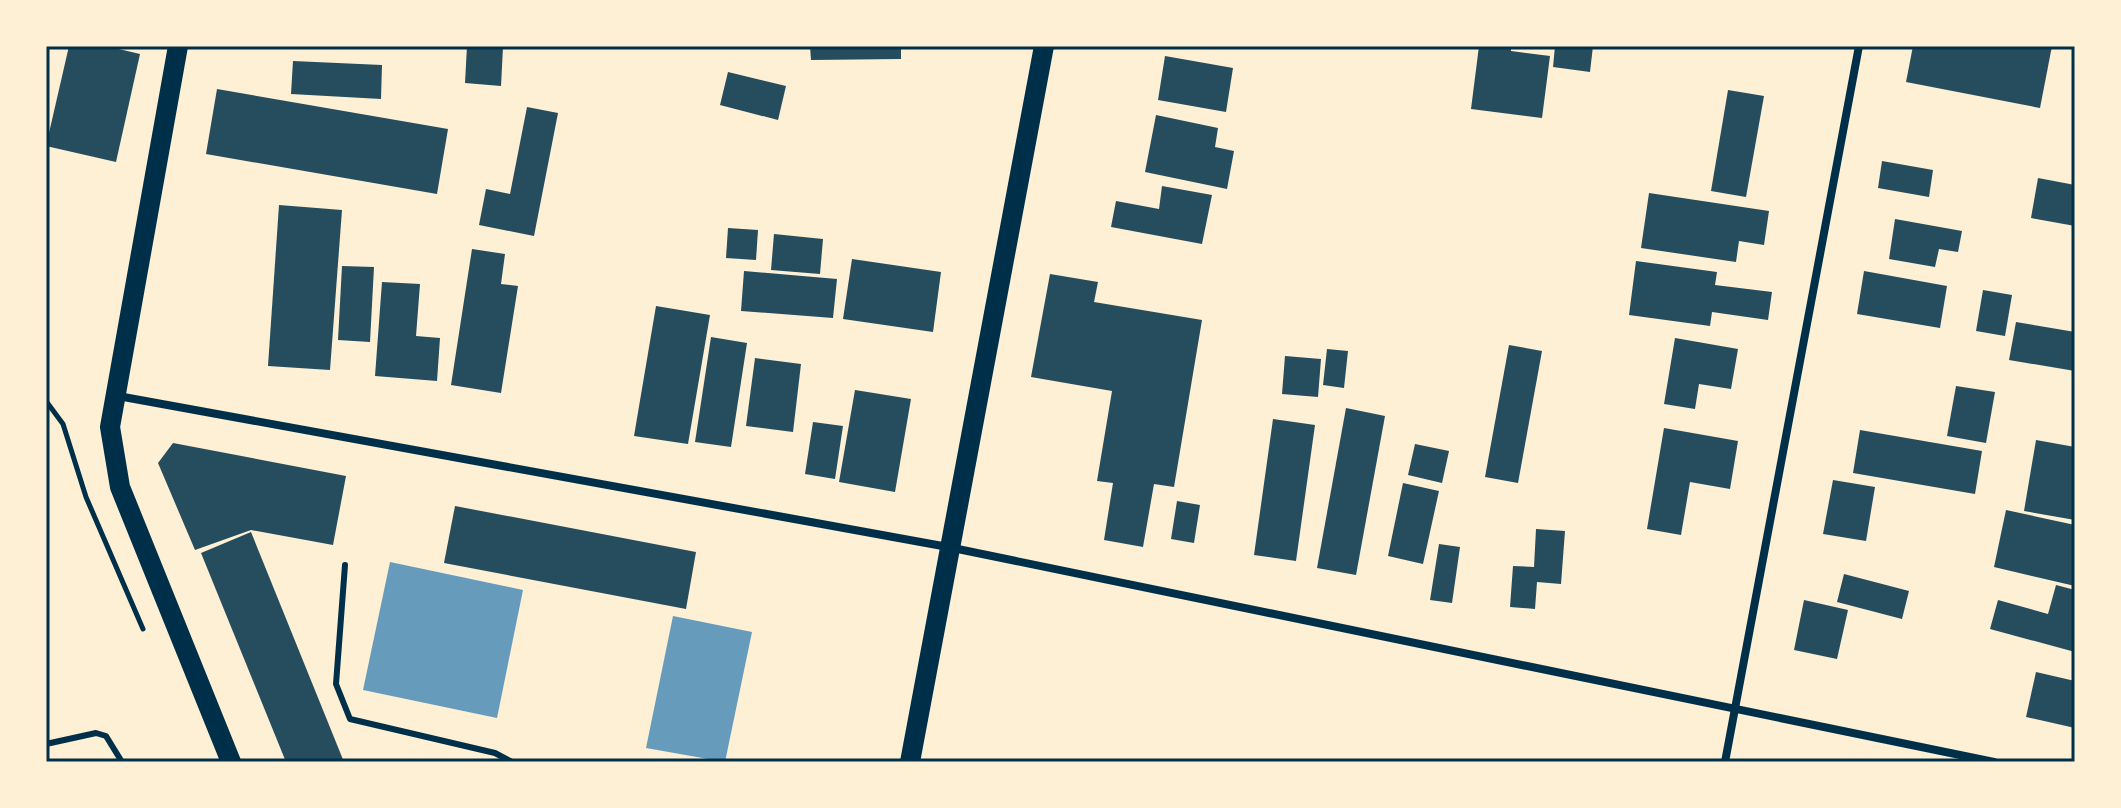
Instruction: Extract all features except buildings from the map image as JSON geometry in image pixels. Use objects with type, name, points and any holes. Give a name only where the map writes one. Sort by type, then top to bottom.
[{"type":"main road","points":[[178,46],[113,395],[110,427],[120,487],[231,762]]},
{"type":"main road","points":[[910,762],[1044,46]]},
{"type":"street","points":[[1725,762],[1859,46]]},
{"type":"street","points":[[113,395],[948,547],[1970,760],[1994,762]]},
{"type":"lane","points":[[345,565],[336,684],[350,719],[358,724],[495,753],[512,762]]},
{"type":"lane","points":[[46,744],[96,733],[106,736],[122,762]]},
{"type":"path","points":[[46,401],[63,424],[86,497],[147,637]]},
{"type":"water","points":[[390,562],[523,590],[497,718],[363,690]]},
{"type":"water","points":[[673,616],[752,632],[725,762],[646,748]]}]
